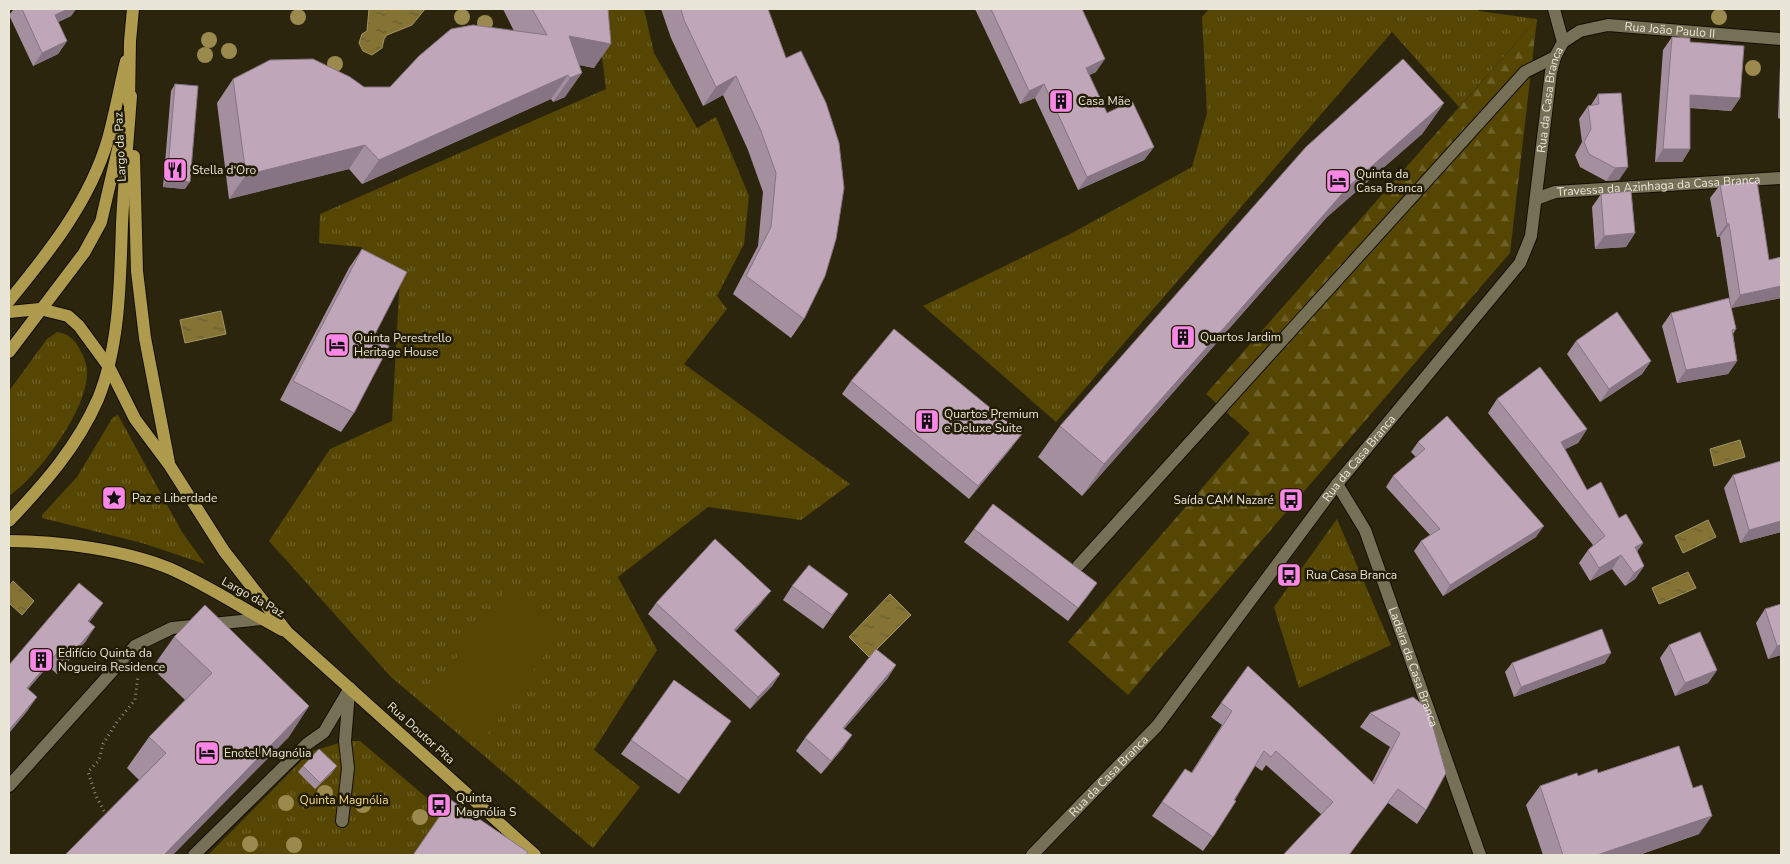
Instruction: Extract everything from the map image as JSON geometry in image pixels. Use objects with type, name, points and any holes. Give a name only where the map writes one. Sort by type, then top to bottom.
[{"type":"main road","points":[[9,352],[84,253],[101,222],[131,96],[130,41],[133,9]]},
{"type":"main road","points":[[9,301],[70,221],[91,180],[108,140],[130,41]]},
{"type":"main road","name":"Largo da Paz","points":[[9,521],[70,452],[97,400],[109,367],[121,275],[122,223],[131,96]]},
{"type":"main road","name":"Largo da Paz","points":[[131,96],[137,271],[145,338],[170,466]]},
{"type":"main road","name":"Largo da Paz","points":[[9,312],[40,309],[68,316],[92,341],[109,367],[135,419],[170,466],[224,551],[287,632]]},
{"type":"main road","name":"Largo da Paz","points":[[9,541],[105,550],[168,568],[198,582],[287,632]]},
{"type":"main road","name":"Rua Doutor Pita","points":[[287,632],[536,855]]},
{"type":"street","name":"Rua da Casa Branca","points":[[1032,855],[1157,726],[1337,484],[1520,263],[1531,236],[1555,57],[1564,42],[1554,9]]},
{"type":"street","name":"Rua João Paulo II","points":[[1564,42],[1580,31],[1608,25],[1781,39]]},
{"type":"street","points":[[1078,566],[1525,72],[1555,57]]},
{"type":"street","name":"Travessa da Azinhaga da Casa Branca","points":[[1536,199],[1555,192],[1781,178]]},
{"type":"street","name":"Ladeira da Casa Branca","points":[[1337,484],[1365,530],[1480,855]]},
{"type":"street","points":[[9,786],[135,646],[172,628],[262,619]]},
{"type":"street","points":[[342,821],[348,768],[345,742],[350,688]]},
{"type":"street","points":[[194,855],[307,744],[324,732],[350,688]]},
{"type":"path","points":[[104,811],[96,796],[88,772],[99,760],[103,744],[117,722],[135,700],[138,674]]},
{"type":"green space","points":[[596,9],[644,9],[654,53],[697,128],[716,117],[749,196],[744,244],[717,296],[727,309],[684,364],[850,484],[801,520],[708,507],[618,577],[657,650],[594,750],[640,787],[593,848],[391,677],[269,541],[330,449],[392,421],[400,275],[361,247],[319,243],[320,214],[606,89]]},
{"type":"green space","points":[[1209,9],[1478,9],[1479,11],[1537,19],[1459,107],[1392,32],[1056,422],[923,306],[1070,234],[1192,167],[1207,113],[1202,17]]},
{"type":"green space","points":[[1537,19],[1510,253],[1128,695],[1068,642],[1250,433],[1206,394]]},
{"type":"green space","points":[[57,332],[71,338],[81,353],[87,369],[85,387],[71,422],[60,440],[34,473],[9,496],[9,391],[47,339]]},
{"type":"green space","points":[[118,415],[182,532],[205,564],[142,543],[42,518],[42,515],[77,477],[113,417]]},
{"type":"green space","points":[[1337,519],[1391,645],[1299,688],[1274,607]]},
{"type":"green space","points":[[507,589],[563,630],[486,736],[429,695]]},
{"type":"green space","name":"Quinta Magnólia","points":[[345,741],[360,741],[494,855],[208,855],[310,752]]},
{"type":"water","points":[[369,9],[425,9],[412,25],[387,35],[382,48],[372,55],[363,51],[359,43],[362,34],[367,31]]},
{"type":"water","points":[[221,311],[226,334],[185,343],[180,320]]},
{"type":"water","points":[[1740,440],[1745,457],[1714,466],[1710,449]]},
{"type":"water","points":[[1708,520],[1716,537],[1683,553],[1675,536]]},
{"type":"water","points":[[1688,572],[1696,588],[1659,604],[1652,588]]},
{"type":"water","points":[[13,581],[34,601],[22,615],[9,603],[9,586]]},
{"type":"water","points":[[890,594],[911,615],[869,657],[849,637]]},
{"type":"building","points":[[22,9],[68,9],[55,15],[67,41],[42,53]]},
{"type":"building","points":[[532,9],[608,9],[611,44],[569,36],[582,73],[570,78],[568,75],[379,160],[365,145],[246,175],[233,79],[270,60],[313,59],[350,77],[364,87],[390,87],[419,56],[451,29],[473,25],[547,35]]},
{"type":"building","points":[[681,9],[768,9],[786,58],[801,51],[826,103],[839,143],[844,188],[836,239],[825,276],[804,319],[746,276],[771,227],[776,173],[761,131],[736,76],[716,87],[684,20]]},
{"type":"building","name":"Casa Mãe","points":[[991,9],[1082,9],[1105,59],[1086,68],[1107,113],[1132,101],[1154,147],[1087,177],[1044,84],[1029,91]]},
{"type":"building","points":[[1672,37],[1690,38],[1690,42],[1744,46],[1740,98],[1690,95],[1690,149],[1663,149]]},
{"type":"building","name":"Quartos Jardim","points":[[1403,59],[1444,103],[1349,186],[1104,464],[1060,426],[1306,147]]},
{"type":"building","points":[[175,84],[198,86],[190,182],[167,180]]},
{"type":"building","points":[[1621,93],[1628,167],[1615,168],[1589,154],[1584,142],[1591,129],[1588,106],[1599,104],[1598,94]]},
{"type":"building","points":[[1757,181],[1769,260],[1781,257],[1781,286],[1740,295],[1729,224],[1727,224],[1720,185]]},
{"type":"building","points":[[1631,191],[1635,233],[1604,236],[1601,194]]},
{"type":"building","name":"Quinta Perestrello Heritage House","points":[[362,249],[407,272],[373,338],[389,346],[354,413],[293,381]]},
{"type":"building","points":[[1729,298],[1736,329],[1732,330],[1737,361],[1686,370],[1671,313]]},
{"type":"building","points":[[1617,312],[1651,361],[1609,389],[1576,341]]},
{"type":"building","name":"Quartos Premium e Deluxe Suite","points":[[894,329],[1022,434],[978,486],[851,381]]},
{"type":"building","points":[[1540,367],[1587,429],[1561,442],[1587,490],[1601,482],[1619,518],[1626,514],[1643,543],[1635,547],[1644,566],[1634,573],[1621,555],[1599,568],[1588,550],[1605,536],[1497,399]]},
{"type":"building","points":[[1447,416],[1544,526],[1450,585],[1421,541],[1440,529],[1393,476],[1425,449],[1418,442]]},
{"type":"building","points":[[1781,461],[1781,521],[1749,530],[1733,475]]},
{"type":"building","points":[[993,504],[1097,583],[1078,608],[974,529]]},
{"type":"building","points":[[715,539],[771,591],[734,630],[780,674],[758,697],[656,603]]},
{"type":"building","points":[[809,565],[848,594],[832,615],[792,586]]},
{"type":"building","points":[[79,583],[103,603],[88,621],[95,627],[66,661],[57,653],[27,688],[37,697],[9,730],[9,665]]},
{"type":"building","points":[[1781,604],[1781,645],[1777,646],[1765,609]]},
{"type":"building","name":"Enotel Magnólia","points":[[205,605],[309,706],[164,855],[65,855],[166,753],[149,737],[212,673],[174,637]]},
{"type":"building","points":[[1602,629],[1611,653],[1521,687],[1512,663]]},
{"type":"building","points":[[1700,632],[1717,670],[1685,683],[1669,645]]},
{"type":"building","points":[[876,649],[896,665],[843,728],[852,735],[831,761],[805,738]]},
{"type":"building","points":[[1248,666],[1374,784],[1400,733],[1370,713],[1413,697],[1428,709],[1446,773],[1426,810],[1398,789],[1349,855],[1283,855],[1333,802],[1276,751],[1271,757],[1264,751],[1213,837],[1162,802],[1185,769],[1192,773],[1232,711],[1221,703]]},
{"type":"building","points":[[674,680],[731,721],[688,781],[631,740]]},
{"type":"building","points":[[1679,746],[1693,788],[1702,785],[1712,816],[1597,855],[1563,855],[1540,786],[1577,773],[1578,776],[1597,769],[1598,773]]},
{"type":"building","points":[[319,749],[337,766],[320,783],[303,766]]},
{"type":"building","points":[[451,800],[528,852],[526,855],[413,855]]},
{"type":"place","name":"Casa Mãe","points":[[1061,101]]},
{"type":"place","name":"Stella d‘Oro","points":[[175,170]]},
{"type":"place","name":"Quinta da Casa Branca","points":[[1338,181]]},
{"type":"place","name":"Quartos Jardim","points":[[1183,337]]},
{"type":"place","name":"Quinta Perestrello Heritage House","points":[[337,345]]},
{"type":"place","name":"Quartos Premium e Deluxe Suite","points":[[927,421]]},
{"type":"place","name":"Paz e Liberdade","points":[[114,498]]},
{"type":"place","name":"Saída CAM Nazaré","points":[[1291,500]]},
{"type":"place","name":"Rua Casa Branca","points":[[1289,575]]},
{"type":"place","name":"Edifício Quinta da Nogueira Residence","points":[[41,660]]},
{"type":"place","name":"Enotel Magnólia","points":[[207,753]]},
{"type":"place","name":"Quinta Magnólia S","points":[[439,805]]}]
